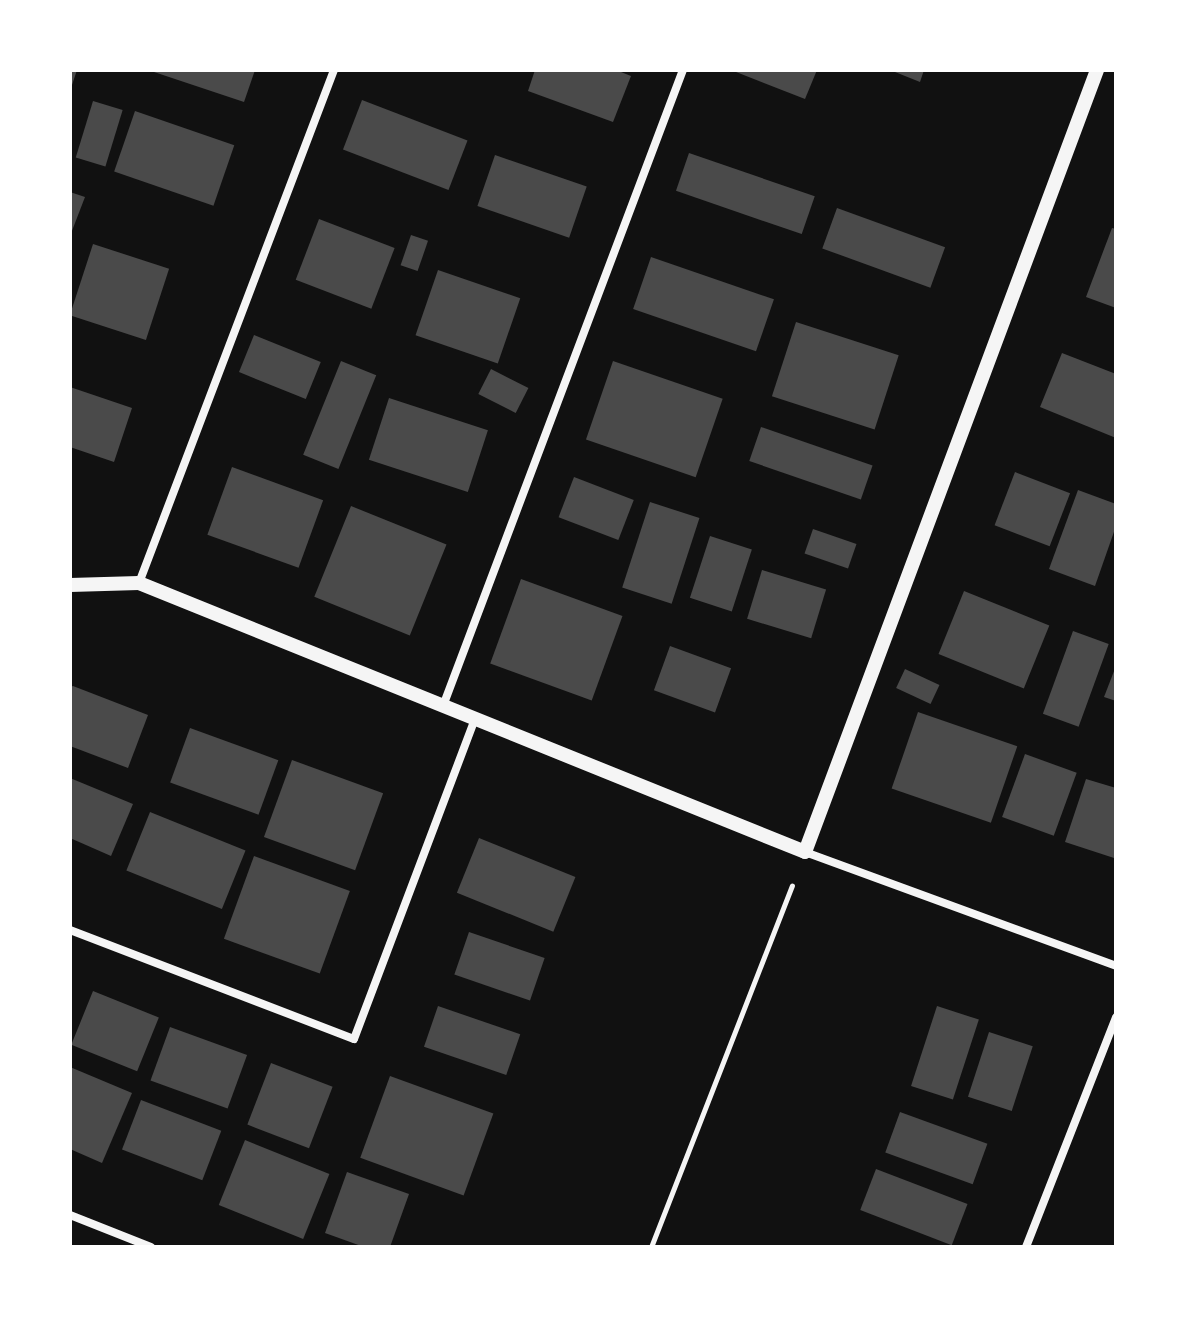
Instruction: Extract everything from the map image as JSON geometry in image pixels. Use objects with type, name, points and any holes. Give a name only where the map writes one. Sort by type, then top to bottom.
[{"type":"street","points":[[139,583],[334,70]]},
{"type":"street","points":[[443,706],[683,70]]},
{"type":"street","points":[[805,852],[1097,70]]},
{"type":"street","points":[[70,585],[139,583],[805,852],[1116,966]]},
{"type":"street","points":[[70,930],[354,1039],[475,718]]},
{"type":"street","points":[[1026,1247],[1116,1017]]},
{"type":"street","points":[[70,1215],[151,1247]]},
{"type":"path","points":[[651,1247],[805,852]]},
{"type":"building","points":[[70,70],[77,70],[71,88],[70,88]]},
{"type":"building","points":[[148,70],[255,70],[244,102]]},
{"type":"building","points":[[535,70],[616,70],[631,76],[613,122],[528,91]]},
{"type":"building","points":[[731,70],[817,70],[805,99]]},
{"type":"building","points":[[890,70],[924,70],[920,82]]},
{"type":"building","points":[[362,100],[467,140],[449,190],[343,149]]},
{"type":"building","points":[[93,101],[123,110],[105,166],[76,157]]},
{"type":"building","points":[[135,111],[234,145],[213,206],[114,172]]},
{"type":"building","points":[[689,153],[815,196],[802,234],[676,191]]},
{"type":"building","points":[[495,155],[587,187],[569,238],[477,206]]},
{"type":"building","points":[[70,192],[85,197],[70,236]]},
{"type":"building","points":[[837,208],[945,247],[930,288],[822,248]]},
{"type":"building","points":[[319,219],[395,248],[371,309],[296,280]]},
{"type":"building","points":[[1112,228],[1116,229],[1116,308],[1086,297]]},
{"type":"building","points":[[411,235],[428,241],[418,271],[401,265]]},
{"type":"building","points":[[93,244],[169,269],[146,340],[70,315]]},
{"type":"building","points":[[651,257],[774,299],[756,351],[633,309]]},
{"type":"building","points":[[438,270],[520,298],[498,364],[416,335]]},
{"type":"building","points":[[796,322],[899,355],[875,430],[772,396]]},
{"type":"building","points":[[254,335],[321,362],[306,399],[239,372]]},
{"type":"building","points":[[1062,353],[1116,374],[1116,438],[1040,407]]},
{"type":"building","points":[[341,361],[376,375],[338,469],[303,455]]},
{"type":"building","points":[[613,361],[723,399],[696,477],[586,439]]},
{"type":"building","points":[[491,369],[528,388],[516,413],[478,394]]},
{"type":"building","points":[[70,387],[132,408],[114,462],[70,447]]},
{"type":"building","points":[[389,398],[488,430],[468,492],[369,460]]},
{"type":"building","points":[[761,427],[873,465],[861,499],[749,461]]},
{"type":"building","points":[[232,467],[323,500],[299,568],[207,535]]},
{"type":"building","points":[[1015,472],[1070,493],[1050,546],[995,525]]},
{"type":"building","points":[[574,477],[634,500],[618,540],[559,517]]},
{"type":"building","points":[[1078,490],[1116,504],[1116,526],[1095,586],[1049,569]]},
{"type":"building","points":[[650,502],[699,518],[672,604],[622,588]]},
{"type":"building","points":[[351,506],[446,545],[410,635],[314,597]]},
{"type":"building","points":[[813,529],[856,544],[848,569],[805,554]]},
{"type":"building","points":[[710,536],[752,550],[732,611],[690,598]]},
{"type":"building","points":[[762,570],[826,590],[811,638],[747,619]]},
{"type":"building","points":[[521,579],[622,616],[592,701],[490,664]]},
{"type":"building","points":[[964,591],[1049,625],[1024,689],[939,654]]},
{"type":"building","points":[[1073,631],[1109,644],[1079,727],[1043,714]]},
{"type":"building","points":[[670,646],[731,668],[715,712],[654,690]]},
{"type":"building","points":[[1116,666],[1116,701],[1104,697]]},
{"type":"building","points":[[905,669],[939,685],[931,704],[896,688]]},
{"type":"building","points":[[70,687],[148,715],[128,768],[70,746]]},
{"type":"building","points":[[918,712],[1017,746],[991,823],[892,789]]},
{"type":"building","points":[[190,728],[278,760],[258,815],[170,783]]},
{"type":"building","points":[[1025,754],[1077,773],[1054,836],[1002,817]]},
{"type":"building","points":[[292,760],[383,793],[355,870],[264,837]]},
{"type":"building","points":[[70,778],[133,804],[111,856],[70,838]]},
{"type":"building","points":[[1086,779],[1116,788],[1114,858],[1065,842]]},
{"type":"building","points":[[150,812],[245,851],[222,909],[126,870]]},
{"type":"building","points":[[479,838],[575,877],[553,932],[457,893]]},
{"type":"building","points":[[254,856],[350,891],[320,974],[224,939]]},
{"type":"building","points":[[469,932],[545,958],[530,1001],[454,975]]},
{"type":"building","points":[[93,991],[159,1018],[137,1071],[71,1045]]},
{"type":"building","points":[[438,1006],[520,1034],[506,1075],[424,1047]]},
{"type":"building","points":[[937,1006],[979,1020],[953,1099],[911,1086]]},
{"type":"building","points":[[170,1027],[247,1055],[228,1109],[151,1081]]},
{"type":"building","points":[[989,1032],[1033,1046],[1012,1111],[968,1097]]},
{"type":"building","points":[[271,1063],[333,1087],[309,1148],[247,1125]]},
{"type":"building","points":[[70,1067],[132,1093],[102,1163],[70,1149]]},
{"type":"building","points":[[390,1076],[493,1114],[464,1195],[360,1158]]},
{"type":"building","points":[[141,1100],[221,1131],[202,1180],[122,1149]]},
{"type":"building","points":[[900,1112],[987,1144],[973,1184],[885,1152]]},
{"type":"building","points":[[245,1140],[329,1174],[303,1239],[219,1205]]},
{"type":"building","points":[[876,1169],[967,1204],[952,1245],[860,1210]]},
{"type":"building","points":[[347,1172],[409,1194],[390,1247],[364,1247],[325,1233]]}]
